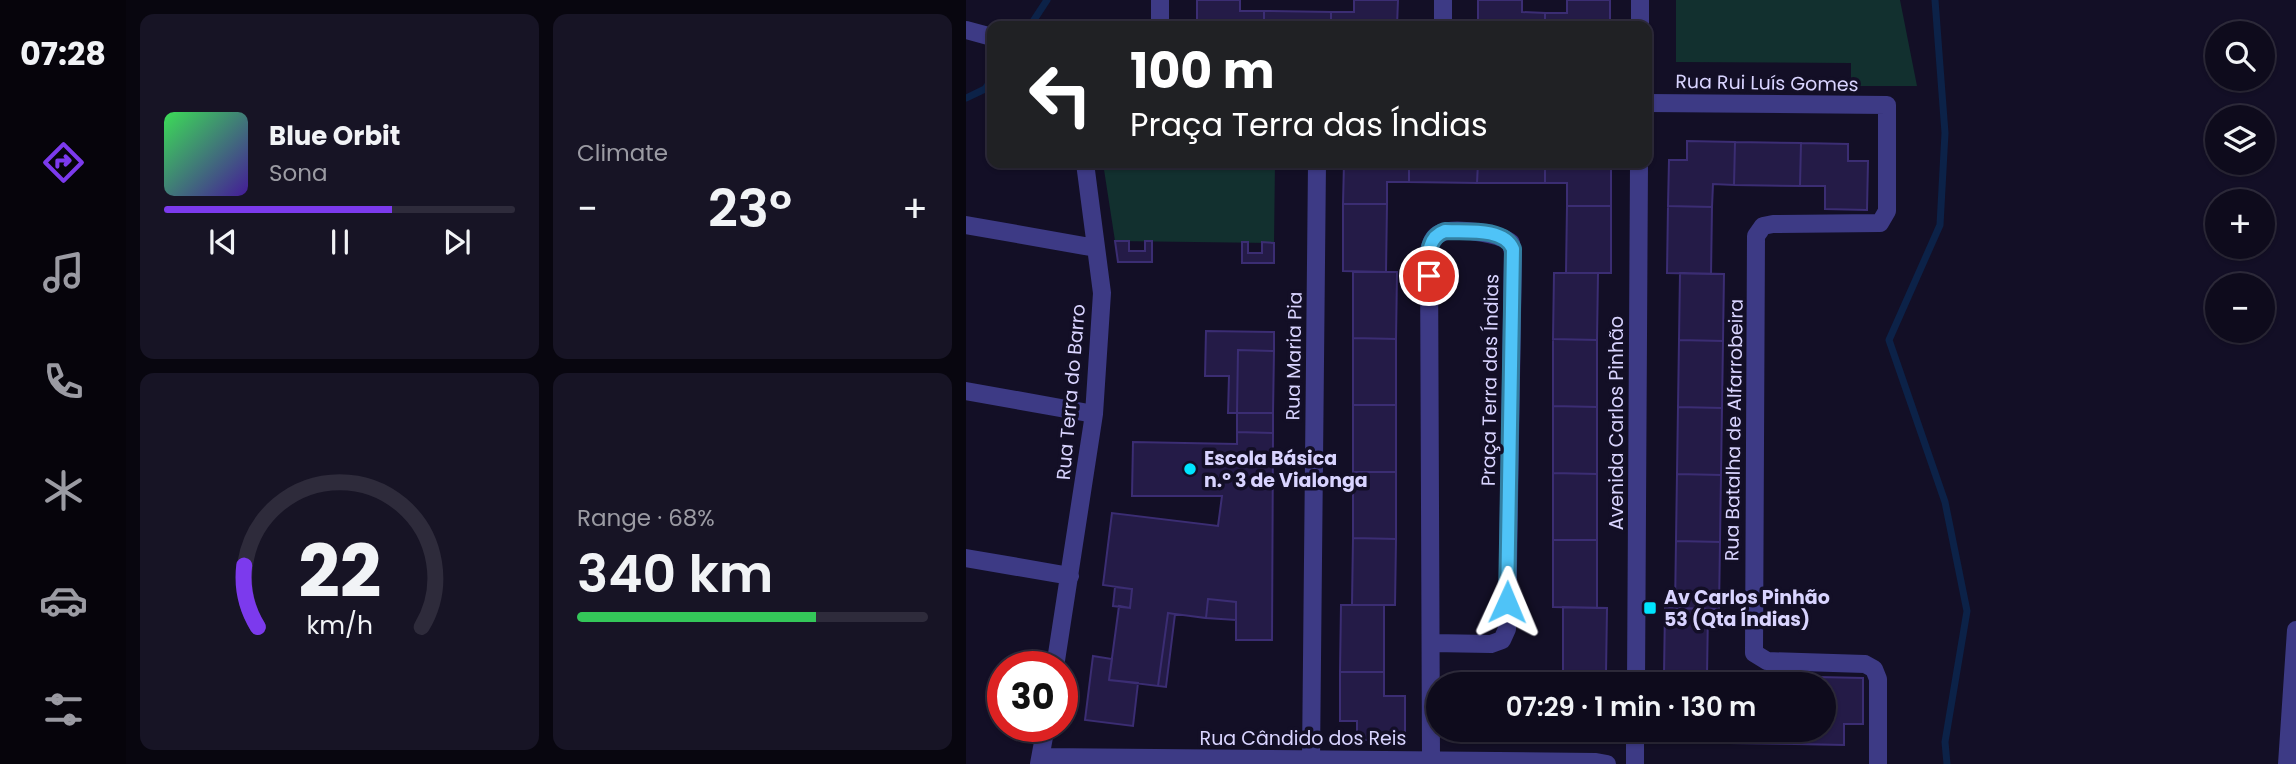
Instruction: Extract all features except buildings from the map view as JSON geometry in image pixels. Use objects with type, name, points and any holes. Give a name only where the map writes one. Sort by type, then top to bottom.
[{"type":"street","points":[[1160,0],[1160,21]]},
{"type":"street","points":[[1443,0],[1443,21]]},
{"type":"street","points":[[1640,0],[1640,21]]},
{"type":"street","points":[[966,30],[987,36]]},
{"type":"street","name":"Rua Rui Luís Gomes","points":[[1652,103],[1886,105]]},
{"type":"street","name":"Rua Batalha de Alfarrobeira","points":[[1878,764],[1878,679],[1874,669],[1865,664],[1767,661],[1754,653],[1756,236],[1758,230],[1767,225],[1875,225],[1883,219],[1887,211],[1886,105]]},
{"type":"street","name":"Rua Terra do Barro","points":[[1058,651],[1094,414],[1102,293],[1086,168]]},
{"type":"street","name":"Rua Maria Pia","points":[[1311,759],[1317,168]]},
{"type":"street","name":"Avenida Carlos Pinhão","points":[[1636,672],[1639,168]]},
{"type":"street","points":[[966,225],[1096,248]]},
{"type":"street","name":"Praça Terra das Índias","points":[[1431,760],[1429,250],[1436,235],[1445,231],[1496,234],[1511,243],[1513,253],[1507,629],[1502,639],[1491,644],[1432,643]]},
{"type":"street","points":[[966,391],[1094,414]]},
{"type":"street","points":[[966,558],[1070,576]]},
{"type":"street","points":[[2287,764],[2296,630]]},
{"type":"street","points":[[1040,760],[1043,742]]},
{"type":"street","points":[[1635,742],[1635,764]]},
{"type":"street","name":"Rua Cândido dos Reis","points":[[1040,760],[1311,759],[1606,764]]},
{"type":"green space","points":[[1676,0],[1900,0],[1917,86],[1851,86],[1851,63],[1676,62]]},
{"type":"green space","points":[[1104,168],[1275,168],[1274,243],[1115,241]]},
{"type":"waterway","points":[[1033,21],[1047,0]]},
{"type":"waterway","points":[[1935,0],[1945,133],[1940,225],[1889,340],[1945,502],[1967,611],[1945,742],[1947,764]]},
{"type":"waterway","points":[[966,98],[987,86]]},
{"type":"place","name":"Escola Básica n.º 3 de Vialonga","points":[[1190,469]]},
{"type":"place","name":"Av Carlos Pinhão 53 (Qta Índias)","points":[[1650,608]]},
{"type":"route","points":[[1429,276],[1430,244],[1440,233],[1496,234],[1511,243],[1507,602]]}]
